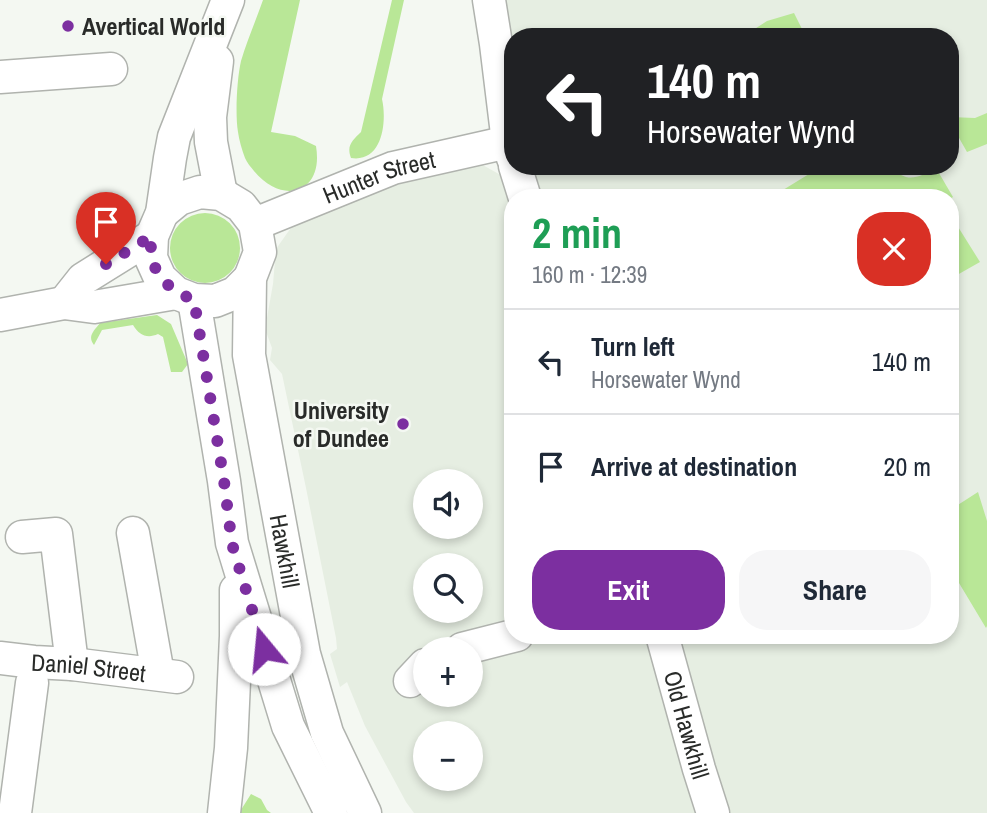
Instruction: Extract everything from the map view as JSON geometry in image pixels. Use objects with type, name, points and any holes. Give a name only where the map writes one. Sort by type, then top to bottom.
[{"type":"street","points":[[489,0],[504,100]]},
{"type":"street","name":"Hawkhill","points":[[221,194],[211,142],[210,117],[226,7]]},
{"type":"street","name":"Hawkhill","points":[[226,7],[174,137],[151,258],[160,278],[185,297],[224,481],[232,544],[288,726],[331,813]]},
{"type":"street","points":[[0,77],[111,69]]},
{"type":"street","name":"Hunter Street","points":[[255,224],[393,168],[504,156]]},
{"type":"street","points":[[64,303],[82,279],[157,224],[179,199],[200,192],[221,194],[241,206],[255,224]]},
{"type":"street","name":"Hawkhill","points":[[255,224],[260,252],[250,278],[249,355],[304,654],[327,733],[365,813]]},
{"type":"street","points":[[0,315],[64,303],[94,307],[185,297],[215,301],[235,293],[250,278]]},
{"type":"street","name":"Daniel Street","points":[[0,658],[167,676],[133,533]]},
{"type":"street","points":[[22,537],[55,534],[72,664]]},
{"type":"street","points":[[225,813],[236,636],[232,544]]},
{"type":"street","points":[[483,644],[504,638]]},
{"type":"street","name":"Old Hawkhill","points":[[664,644],[713,813]]},
{"type":"street","points":[[231,748],[272,675],[304,654]]},
{"type":"street","points":[[15,813],[32,683]]},
{"type":"shaded area","name":"University of Dundee","points":[[505,0],[987,0],[987,813],[414,813],[365,726],[347,682],[340,687],[330,654],[337,649],[336,638],[306,488],[282,374],[270,360],[272,348],[265,329],[276,249],[300,215],[463,154],[506,178],[511,175],[959,175],[959,28],[510,28]]},
{"type":"green space","points":[[263,0],[300,0],[271,132],[295,136],[316,146],[317,162],[314,175],[308,184],[288,191],[265,182],[254,171],[247,162],[238,135],[237,107],[241,61]]},
{"type":"green space","points":[[392,0],[404,0],[382,99],[383,129],[370,154],[362,158],[351,158],[350,146],[361,132]]},
{"type":"green space","points":[[794,13],[802,28],[756,28],[767,21]]},
{"type":"green space","points":[[987,113],[987,144],[967,152],[959,138],[959,117],[975,118]]},
{"type":"green space","points":[[807,175],[902,175],[912,178],[920,175],[940,175],[948,189],[785,189]]},
{"type":"green space","points":[[205,213],[230,223],[240,248],[230,273],[205,283],[180,273],[170,248],[180,223]]},
{"type":"green space","points":[[959,228],[980,262],[959,274]]},
{"type":"green space","points":[[157,315],[171,324],[188,364],[182,372],[171,372],[163,337],[158,334],[144,335],[133,325],[102,330],[94,345],[92,342],[92,334],[100,323]]},
{"type":"green space","points":[[978,492],[987,521],[986,628],[959,583],[959,504]]},
{"type":"green space","points":[[251,794],[261,799],[271,813],[239,813]]},
{"type":"place","name":"Avertical World","points":[[68,26]]},
{"type":"place","name":"University of Dundee","points":[[403,424]]},
{"type":"route","points":[[106,264],[152,236],[151,258],[160,278],[176,293],[194,300],[232,544],[264,649]]}]
